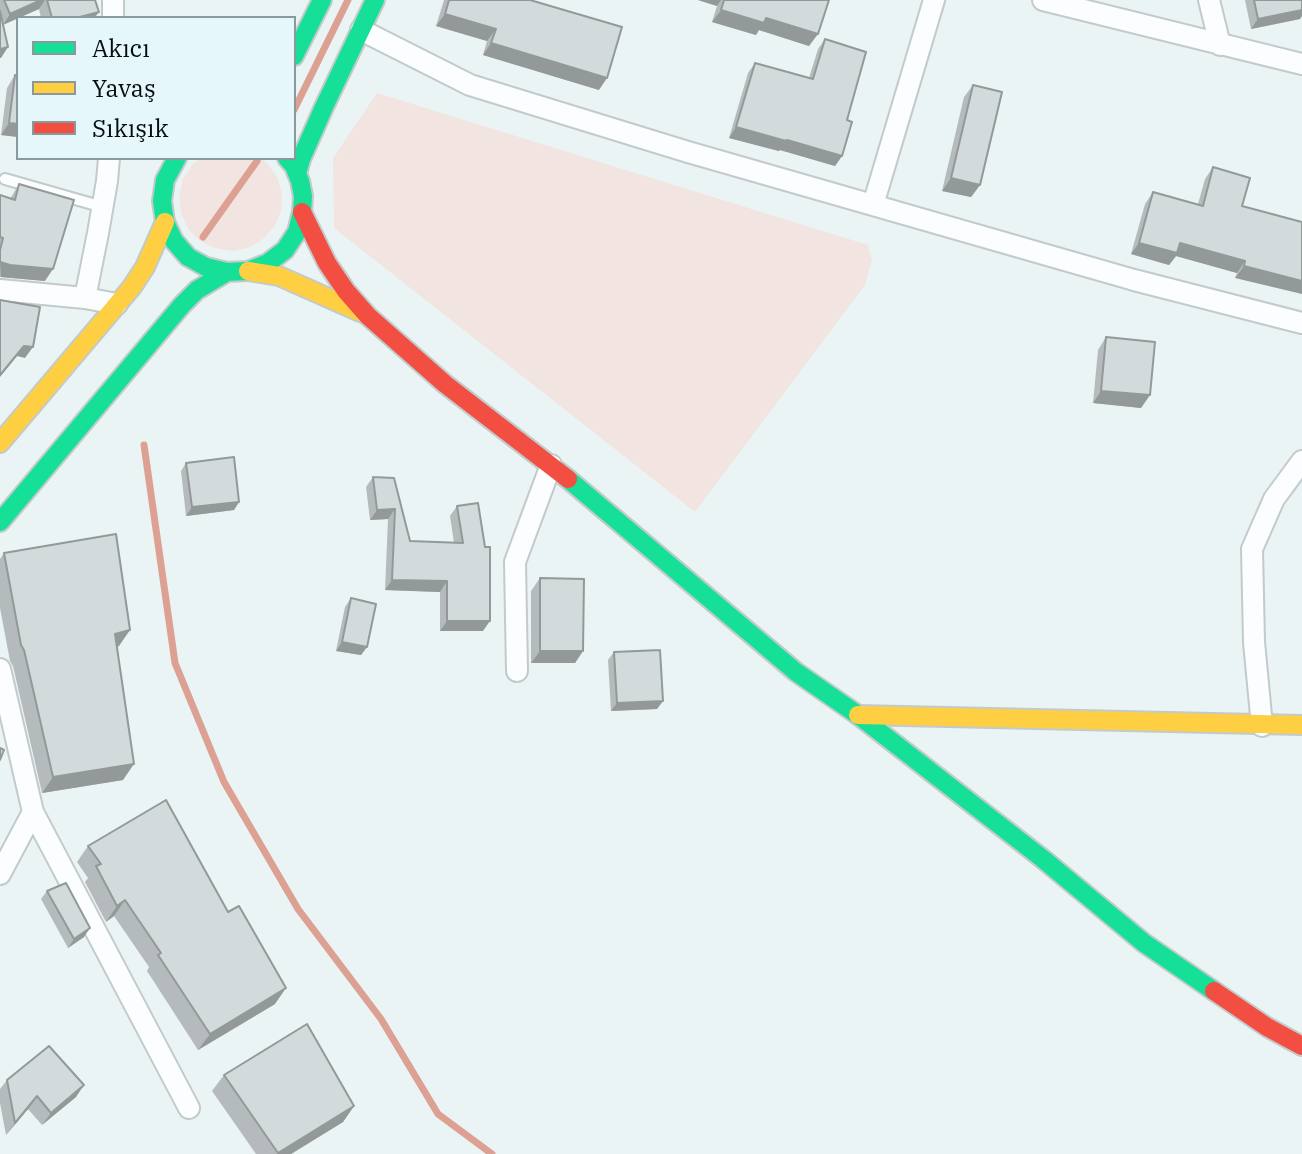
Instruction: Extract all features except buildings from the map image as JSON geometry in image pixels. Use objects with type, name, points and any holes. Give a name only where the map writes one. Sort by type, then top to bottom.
[{"type":"main road","points":[[296,52],[322,0]]},
{"type":"main road","points":[[248,271],[268,263],[285,250],[297,232],[303,196],[292,166],[301,159],[375,0]]},
{"type":"main road","points":[[160,160],[165,180]]},
{"type":"main road","points":[[176,160],[165,180],[162,201],[165,222],[174,241],[188,257],[206,267],[227,272],[248,271],[279,276],[368,316]]},
{"type":"main road","points":[[302,212],[327,263],[346,291],[368,316],[445,384],[551,465],[796,672],[858,715],[1043,859],[1144,943],[1242,1010],[1302,1046]]},
{"type":"main road","points":[[0,443],[145,267],[165,222]]},
{"type":"main road","points":[[0,522],[182,305],[197,290],[227,272]]},
{"type":"main road","points":[[858,715],[1302,725]]},
{"type":"street","points":[[873,205],[934,0]]},
{"type":"street","points":[[1043,0],[1302,64]]},
{"type":"street","points":[[1209,0],[1220,45]]},
{"type":"street","points":[[361,30],[470,85],[688,152],[1134,280],[1302,323]]},
{"type":"street","points":[[85,298],[109,160]]},
{"type":"street","points":[[0,290],[117,304]]},
{"type":"street","points":[[1262,726],[1254,642],[1252,549],[1274,499],[1302,461]]},
{"type":"street","points":[[517,671],[515,562],[551,465]]},
{"type":"street","points":[[0,669],[33,812],[189,1108]]},
{"type":"street","points":[[0,874],[33,812]]},
{"type":"lane","points":[[5,179],[103,207]]},
{"type":"shaded area","points":[[377,93],[868,245],[872,260],[865,285],[695,512],[334,228],[333,158]]},
{"type":"shaded area","points":[[198,160],[263,160],[268,164],[278,179],[282,195],[281,212],[274,227],[263,239],[248,248],[232,251],[200,241],[188,229],[181,213],[179,196],[183,179]]},
{"type":"waterway","points":[[296,106],[348,0]]},
{"type":"waterway","points":[[203,237],[257,161]]},
{"type":"waterway","points":[[144,445],[175,663],[224,782],[298,909],[381,1019],[438,1114],[492,1154]]},
{"type":"traffic: fast","points":[[296,52],[322,0]]},
{"type":"traffic: fast","points":[[297,174],[324,107],[375,0]]},
{"type":"traffic: fast","points":[[176,160],[165,180],[162,201],[165,222],[174,241],[188,257],[206,267],[227,272],[248,271],[268,263],[285,250],[297,232],[303,196],[300,181],[289,160]]},
{"type":"traffic: fast","points":[[0,522],[182,305],[197,290],[227,272]]},
{"type":"traffic: fast","points":[[568,479],[796,672],[858,715],[1043,859],[1144,943],[1214,991]]},
{"type":"traffic: slow","points":[[0,443],[132,287],[145,267],[165,222]]},
{"type":"traffic: slow","points":[[248,271],[279,276],[360,312]]},
{"type":"traffic: slow","points":[[858,715],[1302,725]]},
{"type":"traffic: jam","points":[[302,212],[327,263],[368,316],[445,384],[568,479]]},
{"type":"traffic: jam","points":[[1214,991],[1267,1027],[1302,1046]]}]
